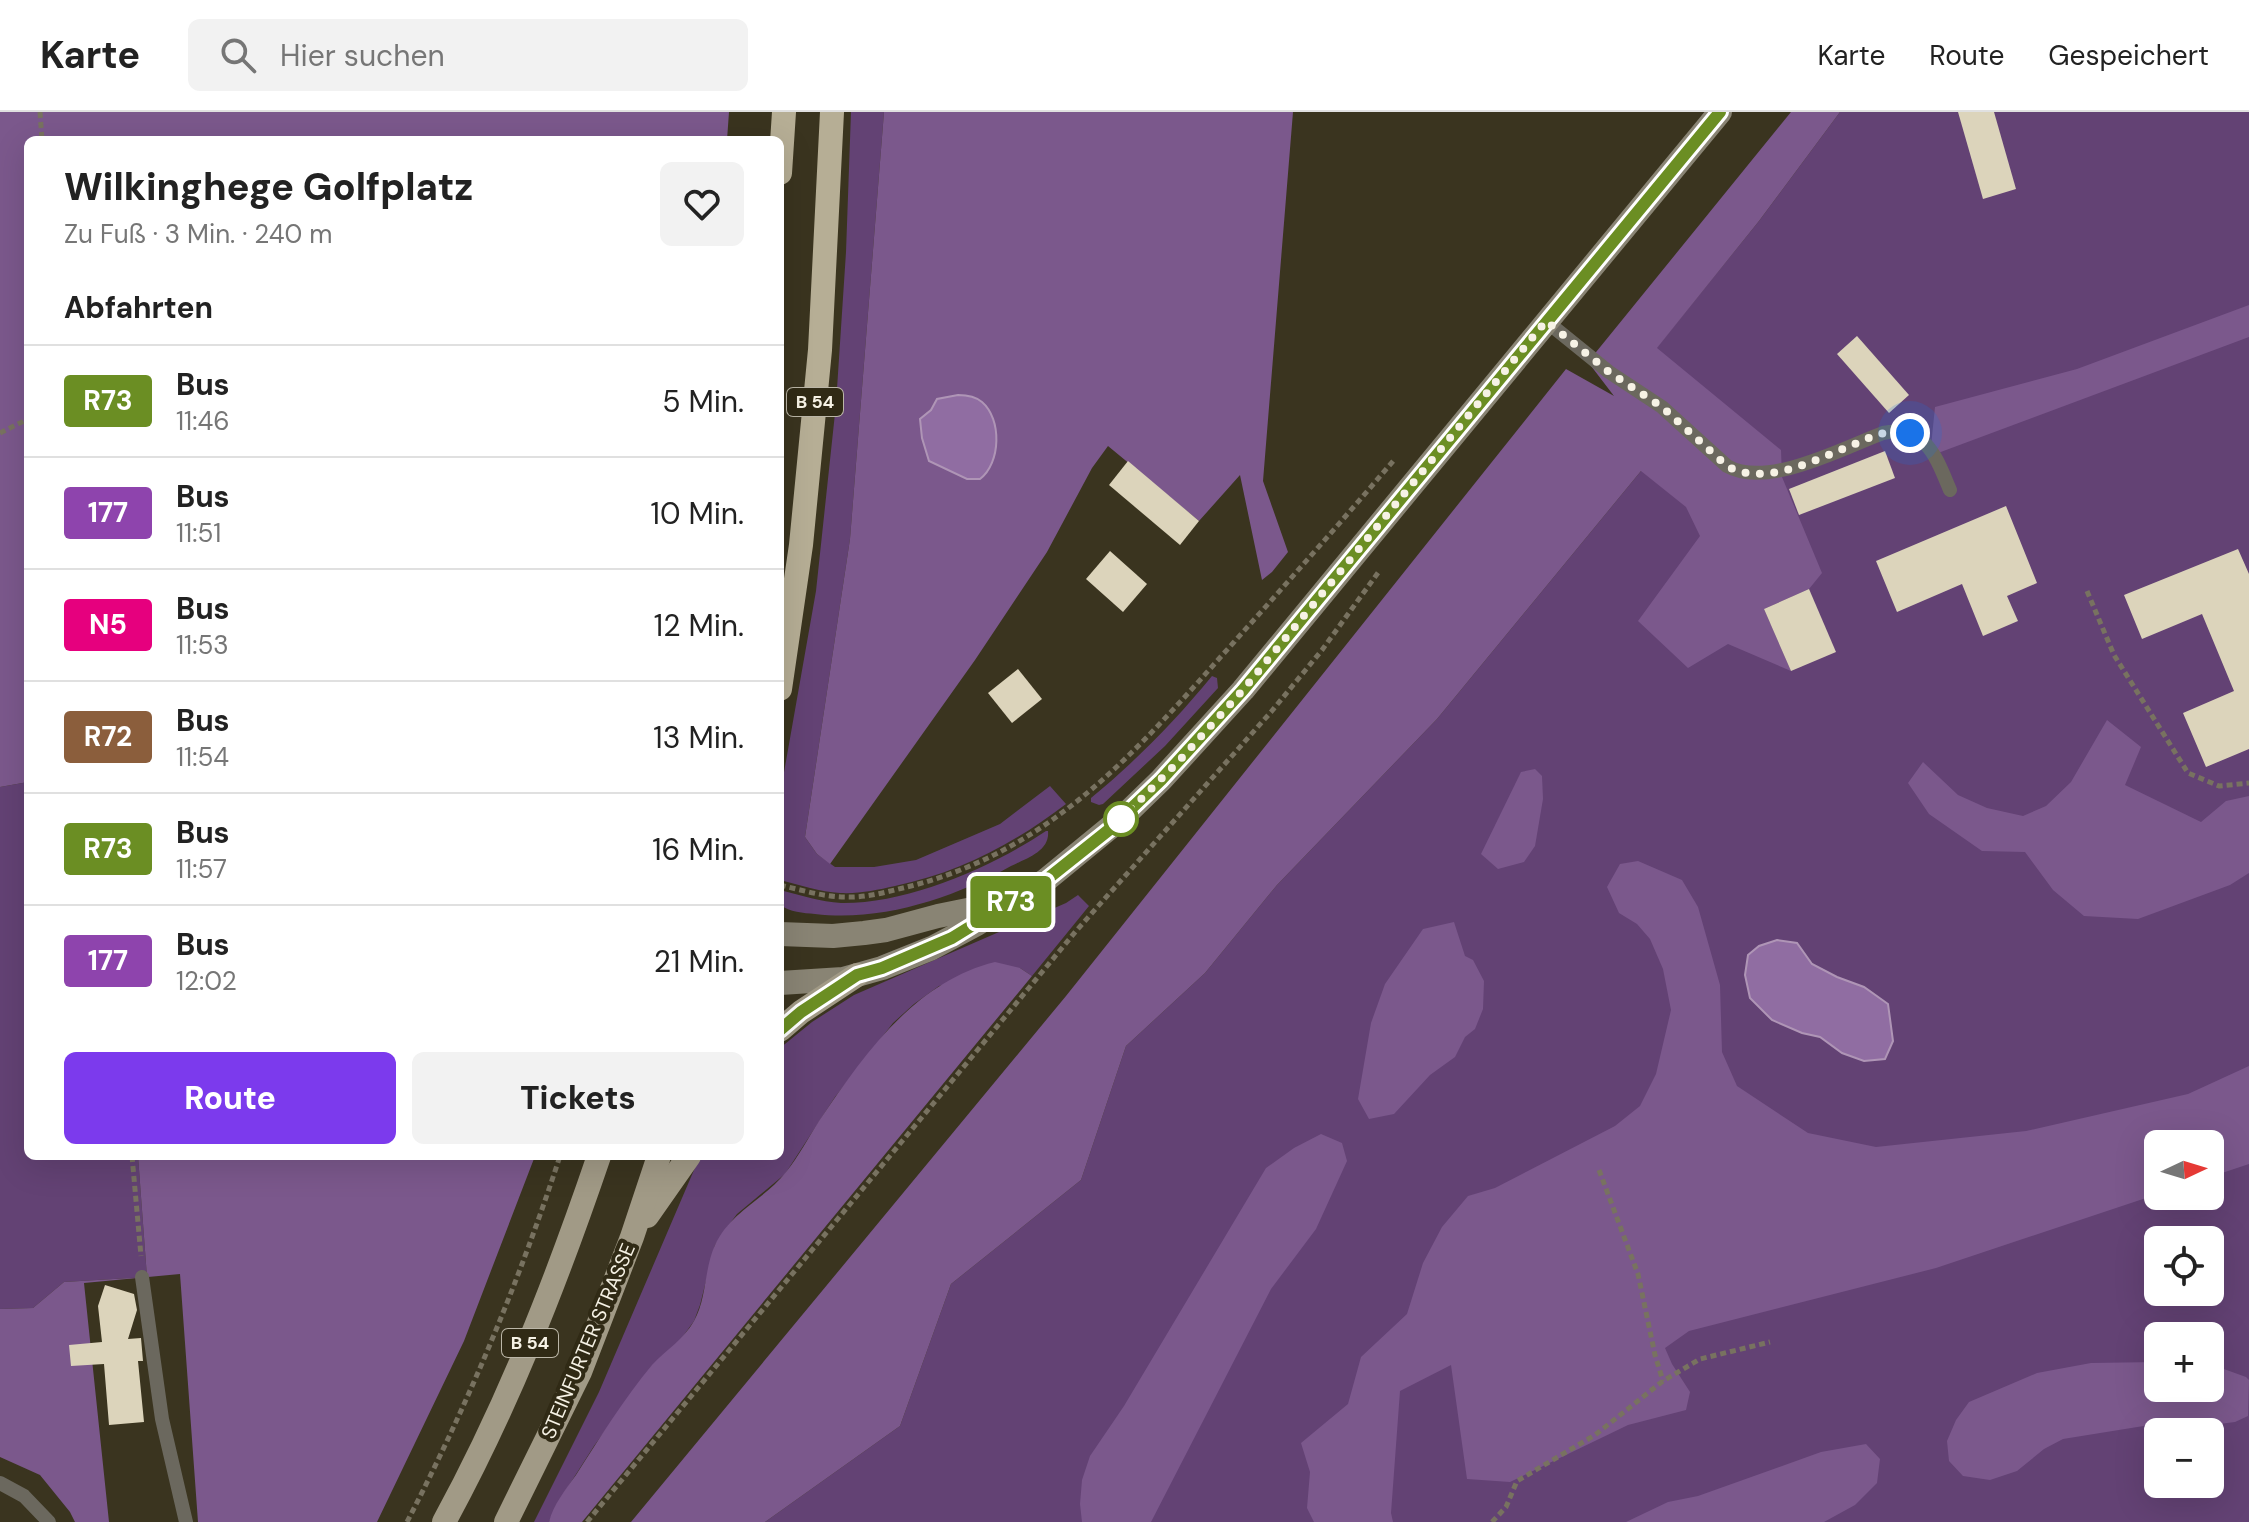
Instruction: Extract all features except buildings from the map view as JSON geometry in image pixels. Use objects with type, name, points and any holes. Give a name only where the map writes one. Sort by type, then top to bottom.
[{"type":"highway","points":[[782,136],[784,112]]},
{"type":"highway","name":"B 54","points":[[784,662],[801,545],[820,350],[832,112]]},
{"type":"main road","points":[[784,983],[843,979],[882,968],[952,938],[1046,880],[1095,842],[1152,789],[1243,690],[1720,112]]},
{"type":"main road","points":[[784,934],[833,936],[875,932],[1012,901]]},
{"type":"main road","points":[[784,1027],[857,975]]},
{"type":"main road","name":"B 54","points":[[444,1522],[490,1434],[520,1367],[550,1294],[598,1160]]},
{"type":"main road","name":"STEINFURTER STRASSE","points":[[506,1522],[580,1372],[658,1160]]},
{"type":"main road","points":[[632,1237],[686,1160]]},
{"type":"lane","points":[[1546,321],[1609,372],[1662,407],[1735,471],[1754,474],[1783,470],[1883,433],[1900,431],[1919,438],[1929,446],[1950,490]]},
{"type":"lane","points":[[142,1277],[162,1419],[186,1522]]},
{"type":"lane","points":[[0,1483],[24,1496],[49,1522]]},
{"type":"path","points":[[40,112],[42,136]]},
{"type":"path","points":[[0,433],[24,421]]},
{"type":"path","points":[[784,886],[846,897],[927,882],[1011,845],[1073,805],[1148,739],[1396,458]]},
{"type":"path","points":[[587,1522],[1076,931],[1271,712],[1322,650],[1383,567]]},
{"type":"path","points":[[2087,591],[2114,655],[2188,773],[2219,786],[2249,783]]},
{"type":"path","points":[[132,1160],[142,1277]]},
{"type":"path","points":[[407,1522],[487,1354],[538,1223],[559,1160]]},
{"type":"path","points":[[1599,1170],[1638,1274],[1663,1381]]},
{"type":"path","points":[[1492,1522],[1506,1507],[1517,1481],[1595,1435],[1663,1381],[1700,1359],[1770,1342]]},
{"type":"shaded area","points":[[0,112],[729,112],[727,136],[24,136],[24,783],[0,787]]},
{"type":"shaded area","points":[[851,112],[884,112],[850,539],[805,837],[817,854],[835,867],[874,867],[916,860],[1000,824],[1050,786],[1066,804],[1006,844],[964,865],[919,880],[847,893],[784,881],[784,772],[816,591],[836,404]]},
{"type":"shaded area","points":[[884,112],[1293,112],[1263,481],[1288,552],[1262,580],[1240,475],[1199,521],[1108,446],[1092,468],[1047,552],[975,660],[830,864],[817,854],[805,837],[850,539]]},
{"type":"shaded area","points":[[1791,112],[1840,112],[1759,221],[1657,348],[1781,450],[1782,477],[1822,573],[1809,589],[1764,609],[1791,671],[1728,644],[1688,668],[1638,621],[1700,536],[1686,507],[1641,471],[1437,719],[1277,885],[1205,973],[1126,1046],[1081,1180],[951,1284],[900,1426],[765,1522],[631,1522],[1066,996],[1566,369],[1614,396],[1588,362]]},
{"type":"shaded area","points":[[1840,112],[2249,112],[2249,1522],[765,1522],[900,1426],[951,1284],[1081,1180],[1126,1046],[1205,973],[1277,885],[1437,719],[1641,471],[1616,398],[1759,221]]},
{"type":"shaded area","points":[[2249,305],[2249,337],[1930,456],[1935,407],[2077,369]]},
{"type":"shaded area","points":[[958,395],[979,400],[989,410],[996,430],[992,463],[980,479],[967,479],[929,461],[922,438],[920,419],[931,410],[937,399]]},
{"type":"shaded area","points":[[1212,676],[1217,678],[1218,688],[1165,746],[1103,804],[1091,802],[1091,798],[1169,724]]},
{"type":"shaded area","points":[[2107,720],[2141,747],[2125,785],[2201,822],[2226,801],[2249,796],[2249,873],[2230,885],[2138,919],[2084,916],[2053,890],[2025,852],[1982,851],[1929,814],[1908,783],[1923,762],[1958,795],[1987,808],[2023,816],[2046,806],[2071,782]]},
{"type":"shaded area","points":[[1535,769],[1542,776],[1543,799],[1535,846],[1524,862],[1498,869],[1481,854],[1521,772]]},
{"type":"shaded area","points":[[24,783],[24,1160],[138,1160],[147,1277],[64,1282],[33,1308],[0,1309],[0,787]]},
{"type":"shaded area","points":[[1048,831],[1045,844],[1030,857],[989,878],[916,905],[840,916],[801,913],[784,907],[784,891],[841,903],[867,902],[921,890],[975,870]]},
{"type":"shaded area","points":[[1638,861],[1682,880],[1698,907],[1720,985],[1722,1052],[1737,1086],[1808,1133],[1876,1147],[2026,1131],[2188,1094],[2249,1066],[2249,1164],[2224,1172],[2224,1130],[2144,1130],[2144,1199],[1936,1268],[1689,1331],[1665,1348],[1690,1392],[1686,1410],[1628,1425],[1510,1482],[1467,1479],[1451,1365],[1400,1391],[1391,1513],[1393,1522],[1314,1522],[1307,1508],[1310,1472],[1301,1443],[1348,1404],[1361,1357],[1407,1314],[1423,1263],[1442,1227],[1468,1196],[1495,1188],[1615,1126],[1640,1106],[1656,1074],[1671,1010],[1663,969],[1650,939],[1637,924],[1619,913],[1607,887],[1620,864]]},
{"type":"shaded area","points":[[1078,895],[1089,906],[1032,976],[1020,968],[939,986],[893,1023],[835,1097],[785,1174],[737,1214],[728,1226],[715,1245],[694,1321],[681,1339],[651,1367],[594,1446],[549,1522],[534,1522],[599,1392],[698,1160],[784,1160],[784,1045],[854,995],[1066,903]]},
{"type":"shaded area","points":[[1454,922],[1465,956],[1473,960],[1484,981],[1483,1009],[1475,1029],[1465,1037],[1455,1057],[1430,1075],[1394,1114],[1369,1119],[1358,1099],[1371,1023],[1385,984],[1423,929]]},
{"type":"shaded area","points":[[1777,940],[1797,943],[1812,964],[1864,987],[1888,1004],[1893,1041],[1885,1059],[1864,1061],[1842,1053],[1820,1037],[1772,1020],[1750,998],[1745,975],[1748,955],[1759,946]]},
{"type":"shaded area","points":[[995,962],[1020,968],[1032,976],[582,1522],[549,1522],[560,1497],[612,1418],[652,1365],[694,1321],[711,1254],[722,1233],[786,1172],[854,1072],[893,1025],[940,986],[966,972]]},
{"type":"shaded area","points":[[1321,1134],[1342,1143],[1347,1161],[1316,1229],[1271,1289],[1151,1522],[1082,1522],[1082,1480],[1090,1456],[1124,1406],[1266,1168]]},
{"type":"shaded area","points":[[138,1160],[533,1160],[464,1341],[377,1522],[198,1522],[180,1274],[84,1283],[109,1522],[75,1522],[40,1475],[0,1457],[0,1309],[33,1308],[64,1282],[147,1277]]},
{"type":"shaded area","points":[[2144,1362],[2144,1402],[2224,1402],[2224,1369],[2249,1380],[2248,1416],[2224,1423],[2224,1418],[2144,1418],[2144,1426],[2063,1439],[2044,1449],[2017,1471],[1990,1480],[1963,1476],[1949,1461],[1947,1441],[1956,1420],[1969,1402],[2037,1373],[2091,1363]]},
{"type":"shaded area","points":[[1866,1444],[1880,1459],[1877,1483],[1855,1505],[1824,1522],[1626,1522],[1668,1502],[1698,1496],[1821,1452]]},
{"type":"bus line","name":"R73","points":[[784,1027],[857,975],[932,948],[1028,892],[1110,829],[1161,780],[1243,690],[1720,112]]},
{"type":"route","points":[[1121,819],[1243,690],[1546,321],[1609,372],[1662,407],[1735,471],[1768,473],[1796,466],[1883,433],[1910,433]]}]
